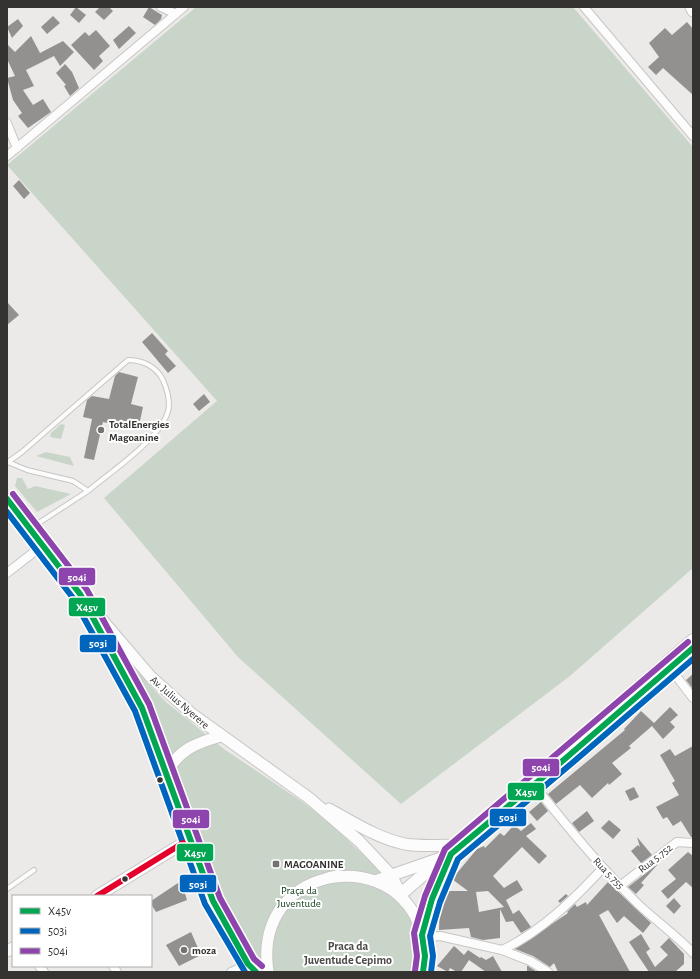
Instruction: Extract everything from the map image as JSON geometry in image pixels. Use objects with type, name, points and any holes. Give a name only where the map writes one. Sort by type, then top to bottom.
[{"type":"main road","points":[[691,7],[693,11]]},
{"type":"main road","name":"Av. Julius Nyerere","points":[[7,499],[80,594],[150,676],[192,714],[309,798]]},
{"type":"main road","name":"Av. Julius Nyerere","points":[[80,594],[142,708],[166,775],[186,841],[213,900],[246,967],[256,972]]},
{"type":"main road","points":[[403,898],[693,640]]},
{"type":"main road","points":[[423,937],[432,899],[451,854],[534,785],[693,648]]},
{"type":"main road","points":[[166,775],[171,764],[192,745],[221,736]]},
{"type":"main road","points":[[309,798],[387,839],[420,845],[460,845]]},
{"type":"main road","points":[[309,798],[359,841],[391,875],[412,912],[423,937],[425,956],[423,972]]},
{"type":"main road","points":[[99,895],[186,841]]},
{"type":"main road","points":[[375,881],[451,854]]},
{"type":"main road","points":[[268,972],[266,959],[268,939],[274,920],[285,903],[295,894],[318,880],[337,876],[357,876],[375,881],[403,898]]},
{"type":"street","points":[[161,7],[176,14]]},
{"type":"street","points":[[7,156],[184,7]]},
{"type":"street","points":[[584,7],[693,136]]},
{"type":"street","points":[[7,123],[17,148]]},
{"type":"street","points":[[7,573],[43,545]]},
{"type":"street","points":[[670,668],[693,698]]},
{"type":"street","name":"Rua 5.755","points":[[534,785],[580,843],[620,886],[693,953]]},
{"type":"street","name":"Rua 5.752","points":[[620,886],[677,842],[693,843]]},
{"type":"street","points":[[502,950],[523,939],[552,917],[579,894],[603,868]]},
{"type":"street","points":[[423,937],[440,936],[502,950],[530,961],[548,972]]},
{"type":"street","points":[[231,972],[246,967]]},
{"type":"lane","points":[[30,529],[88,491],[155,434],[164,420],[169,408],[168,391],[161,377],[141,360],[128,360],[8,463],[27,470],[72,481],[88,491]]},
{"type":"lane","points":[[102,895],[186,841]]},
{"type":"lane","points":[[7,889],[34,870]]},
{"type":"green space","points":[[196,7],[573,7],[693,147],[693,568],[570,676],[401,804],[238,657],[104,498],[217,401],[7,165]]},
{"type":"green space","points":[[61,424],[65,425],[61,439],[50,437],[51,433]]},
{"type":"green space","points":[[46,452],[70,457],[74,466],[36,456]]},
{"type":"green space","points":[[17,478],[22,478],[28,489],[35,486],[71,494],[37,512],[15,486]]},
{"type":"green space","name":"Praça da Juventude","points":[[80,594],[147,682],[166,702],[224,749],[304,803],[334,827],[382,873],[418,923],[423,972],[256,972],[238,947],[178,790]]},
{"type":"building","points":[[76,7],[86,15],[79,23],[70,15]]},
{"type":"building","points":[[100,7],[109,7],[113,11],[104,20],[95,12]]},
{"type":"building","points":[[149,7],[162,15],[161,19],[155,25],[143,17]]},
{"type":"building","points":[[53,16],[60,23],[47,34],[41,27]]},
{"type":"building","points":[[18,19],[23,26],[12,38],[7,27]]},
{"type":"building","points":[[687,22],[693,29],[693,95],[663,68],[656,75],[648,67],[659,57],[649,43],[665,28],[672,35]]},
{"type":"building","points":[[129,26],[136,33],[119,49],[113,40]]},
{"type":"building","points":[[96,30],[110,46],[99,56],[103,61],[94,70],[71,45],[85,32],[89,36]]},
{"type":"building","points":[[31,36],[40,53],[63,41],[74,52],[60,66],[54,56],[26,70],[34,86],[23,90],[33,105],[43,99],[51,112],[28,128],[18,116],[22,113],[13,100],[7,78],[15,76],[7,59],[7,44],[15,52]]},
{"type":"building","points":[[65,64],[72,72],[79,88],[70,96],[64,86],[66,85],[56,73]]},
{"type":"building","points":[[19,180],[30,193],[24,199],[13,186]]},
{"type":"building","points":[[7,302],[19,315],[7,325]]},
{"type":"building","points":[[152,333],[168,351],[165,354],[176,366],[168,373],[142,342]]},
{"type":"building","points":[[119,372],[138,377],[131,404],[143,407],[138,430],[103,422],[94,460],[84,458],[92,419],[83,417],[87,400],[92,396],[109,399],[115,376]]},
{"type":"building","points":[[204,394],[210,402],[199,411],[193,404]]},
{"type":"building","points":[[693,674],[693,689],[686,680]]},
{"type":"building","points":[[670,707],[678,715],[670,722],[675,727],[663,739],[652,726],[629,746],[631,748],[612,763],[622,774],[609,785],[608,783],[592,798],[580,785],[556,804],[548,794],[625,730],[624,729],[641,711],[654,723]]},
{"type":"building","points":[[693,746],[693,837],[691,837],[681,821],[673,826],[667,817],[663,819],[656,807],[679,795],[672,783],[675,781],[660,755],[670,749],[675,756]]},
{"type":"building","points":[[634,787],[639,797],[630,801],[625,791]]},
{"type":"building","points":[[541,802],[548,811],[537,821],[529,812]]},
{"type":"building","points":[[587,811],[594,821],[579,832],[572,823]]},
{"type":"building","points":[[609,820],[621,830],[613,839],[601,828]]},
{"type":"building","points":[[531,823],[536,829],[526,836],[547,856],[539,864],[522,847],[493,876],[504,888],[517,880],[523,890],[506,900],[513,914],[519,910],[531,927],[521,933],[513,921],[506,922],[500,909],[500,938],[483,940],[471,937],[469,928],[439,930],[440,899],[441,896],[443,896],[443,891],[468,891],[452,879],[477,849],[484,846],[485,848],[500,833],[504,836],[514,825],[521,831]],"holes":[[[488,891],[504,907],[479,912],[476,892]]]},
{"type":"building","points":[[637,837],[652,855],[641,863],[631,851],[638,845],[640,847]]},
{"type":"building","points":[[688,852],[693,856],[693,888],[686,882],[668,899],[661,891],[676,879],[668,870]]},
{"type":"building","points":[[659,863],[641,883],[644,885],[636,894],[628,887]]},
{"type":"building","points":[[181,881],[187,900],[156,912],[152,906],[152,900]]},
{"type":"building","points":[[608,882],[651,923],[643,933],[624,916],[617,923],[608,910],[599,915],[630,972],[558,972],[554,963],[550,967],[533,956],[515,949],[568,913],[567,912],[575,904],[577,907],[586,902],[587,905]]},
{"type":"building","points":[[566,894],[568,896],[560,903],[558,901]]},
{"type":"building","points":[[674,898],[681,906],[674,914],[666,906]]},
{"type":"building","name":"moza","points":[[191,932],[201,955],[179,966],[166,945]]},
{"type":"building","points":[[641,934],[650,949],[646,952],[655,967],[668,955],[660,947],[669,938],[684,954],[684,964],[675,972],[649,972],[629,942]]},
{"type":"building","points":[[454,946],[464,955],[468,950],[486,960],[493,956],[502,972],[486,972],[469,960],[461,972],[457,972],[450,968],[448,972],[437,966]]},
{"type":"building","points":[[528,966],[537,972],[527,972]]},
{"type":"transit line","name":"504i","points":[[13,494],[87,590],[149,704],[220,898],[254,959],[262,966]]},
{"type":"transit line","name":"X45v","points":[[7,499],[80,594],[142,708],[213,901],[248,964],[256,972]]},
{"type":"transit line","name":"503i","points":[[7,512],[73,598],[135,711],[205,904],[245,972]]},
{"type":"transit line","name":"504i","points":[[415,971],[417,956],[414,933],[425,896],[445,849],[688,642]]},
{"type":"transit line","name":"X45v","points":[[423,972],[425,956],[422,935],[432,899],[451,854],[566,758],[693,648]]},
{"type":"transit line","name":"503i","points":[[431,972],[433,956],[430,936],[440,902],[458,859],[693,659]]},
{"type":"transit line","points":[[99,895],[183,843]]},
{"type":"place","name":"TotalEnergies Magoanine","points":[[101,430]]},
{"type":"place","name":"MAGOANINE","points":[[276,864]]},
{"type":"place","name":"moza","points":[[184,950]]},
{"type":"district","name":"Praca da Juventude Cepimo","points":[[348,953]]}]
